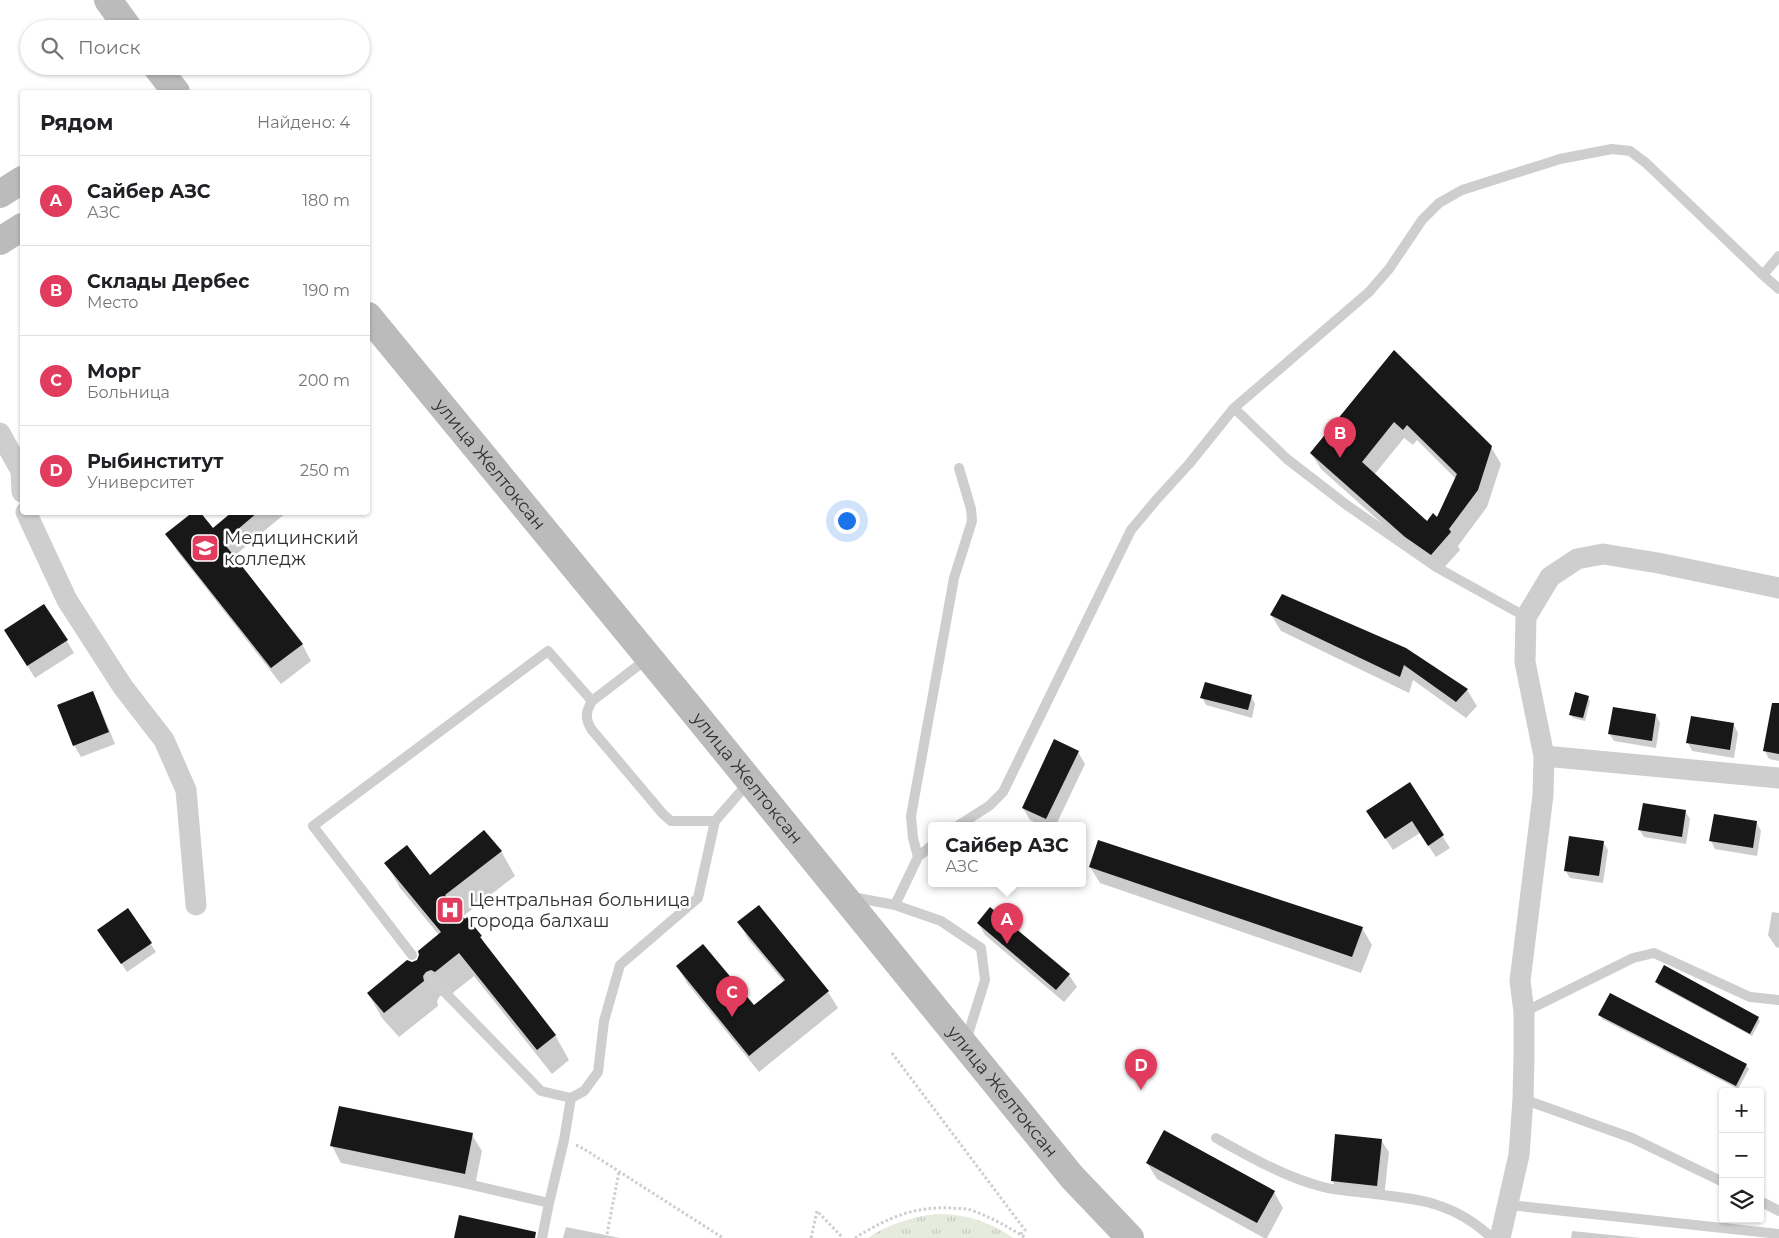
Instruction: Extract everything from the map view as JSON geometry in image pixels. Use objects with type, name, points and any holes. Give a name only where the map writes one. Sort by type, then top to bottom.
[{"type":"main road","points":[[108,0],[122,20]]},
{"type":"main road","points":[[0,194],[20,181]]},
{"type":"main road","points":[[0,241],[20,228]]},
{"type":"main road","name":"улица Желтоксан","points":[[370,318],[1072,1177],[1127,1236]]},
{"type":"street","points":[[0,433],[20,469]]},
{"type":"street","points":[[27,515],[67,600],[123,687],[164,740],[186,790],[196,905]]},
{"type":"street","points":[[1500,1238],[1519,1155],[1523,1099],[1524,1012],[1520,982],[1544,795],[1544,756],[1525,662],[1526,617],[1550,577],[1577,559],[1603,554],[1658,563],[1779,588]]},
{"type":"street","points":[[1544,756],[1779,778]]},
{"type":"lane","points":[[964,822],[989,806],[1003,792],[1131,530],[1157,498],[1189,464],[1234,408],[1369,292],[1389,269],[1422,220],[1439,203],[1462,190],[1560,159],[1612,149],[1630,152],[1646,163],[1779,289]]},
{"type":"lane","points":[[1763,275],[1779,256]]},
{"type":"lane","points":[[1234,408],[1287,459],[1348,506],[1436,567],[1526,617]]},
{"type":"lane","points":[[918,857],[913,838],[911,816],[954,578],[972,520],[971,509],[959,468]]},
{"type":"lane","points":[[412,955],[313,826],[548,651],[592,701]]},
{"type":"lane","points":[[648,657],[592,701],[586,711],[586,721],[662,814],[672,821],[715,821]]},
{"type":"lane","points":[[430,977],[541,1091],[571,1098],[584,1091],[598,1072],[604,1021],[620,965],[698,898],[715,821],[750,781]]},
{"type":"lane","points":[[895,905],[918,857],[928,848]]},
{"type":"lane","points":[[843,896],[895,905],[941,921],[981,948],[985,980],[965,1045]]},
{"type":"lane","points":[[1524,1012],[1633,958],[1654,953],[1750,997],[1779,1000]]},
{"type":"lane","points":[[542,1238],[564,1140],[571,1098]]},
{"type":"lane","points":[[1523,1099],[1632,1138],[1719,1180]]},
{"type":"lane","points":[[1216,1138],[1259,1162],[1292,1177],[1324,1188],[1426,1200],[1452,1209],[1477,1224],[1492,1238]]},
{"type":"lane","points":[[404,1169],[549,1203]]},
{"type":"lane","points":[[1764,1202],[1779,1211]]},
{"type":"lane","points":[[1509,1205],[1779,1234]]},
{"type":"path","points":[[892,1053],[1025,1230],[1020,1235]]},
{"type":"path","points":[[564,1140],[584,1149],[723,1238]]},
{"type":"path","points":[[607,1234],[619,1172]]},
{"type":"path","points":[[855,1238],[881,1222],[914,1210],[941,1208],[970,1210],[1003,1224],[1026,1238]]},
{"type":"path","points":[[811,1238],[817,1211],[843,1238]]},
{"type":"green space","points":[[936,1214],[967,1217],[995,1227],[1013,1238],[868,1238],[900,1222]]},
{"type":"building","points":[[1394,350],[1492,446],[1478,490],[1449,529],[1451,532],[1431,555],[1405,537],[1310,453]],"holes":[[[1394,422],[1403,430],[1407,425],[1457,474],[1437,517],[1433,513],[1427,521],[1362,462]]]},
{"type":"building","points":[[189,515],[202,515],[213,528],[228,515],[254,515],[223,542],[303,644],[271,668],[165,534]]},
{"type":"building","points":[[1282,594],[1406,648],[1468,689],[1456,702],[1404,665],[1400,677],[1270,615]]},
{"type":"building","points":[[44,604],[68,640],[27,666],[4,630]]},
{"type":"building","points":[[1205,682],[1252,695],[1248,710],[1200,698]]},
{"type":"building","points":[[93,691],[109,732],[73,746],[57,705]]},
{"type":"building","points":[[1575,692],[1589,696],[1583,718],[1569,715]]},
{"type":"building","points":[[1772,703],[1779,703],[1779,754],[1763,751]]},
{"type":"building","points":[[1613,707],[1656,714],[1652,741],[1608,734]]},
{"type":"building","points":[[1691,716],[1734,723],[1730,750],[1686,743]]},
{"type":"building","points":[[1054,739],[1079,751],[1046,819],[1022,808]]},
{"type":"building","points":[[1410,782],[1444,835],[1428,846],[1412,821],[1385,839],[1366,811]]},
{"type":"building","points":[[1643,803],[1686,810],[1682,837],[1638,830]]},
{"type":"building","points":[[1714,814],[1757,821],[1753,848],[1709,841]]},
{"type":"building","points":[[484,830],[502,851],[445,895],[465,919],[467,917],[482,936],[480,937],[556,1035],[537,1050],[459,953],[435,972],[431,970],[426,972],[423,976],[424,981],[384,1013],[367,993],[407,960],[412,962],[417,960],[418,951],[441,932],[384,863],[407,845],[430,875]]},
{"type":"building","points":[[1569,836],[1604,841],[1599,876],[1564,871]]},
{"type":"building","points":[[1098,840],[1363,927],[1352,957],[1089,867]]},
{"type":"building","points":[[759,905],[829,991],[749,1056],[676,966],[703,944],[754,1005],[785,980],[737,922]]},
{"type":"building","points":[[990,907],[1070,974],[1056,990],[977,923]]},
{"type":"building","points":[[128,908],[152,943],[121,964],[97,930]]},
{"type":"building","points":[[1664,965],[1759,1017],[1750,1034],[1655,982]]},
{"type":"building","points":[[1610,993],[1747,1064],[1736,1086],[1598,1015]]},
{"type":"building","points":[[339,1106],[473,1133],[465,1174],[330,1146]]},
{"type":"building","points":[[1164,1130],[1275,1191],[1257,1223],[1146,1163]]},
{"type":"building","points":[[1335,1134],[1382,1139],[1377,1186],[1331,1181]]},
{"type":"building","points":[[459,1215],[536,1232],[535,1238],[454,1238]]},
{"type":"place","name":"Склады Дербес","points":[[1340,458]]},
{"type":"place","name":"Медицинский колледж","points":[[205,548]]},
{"type":"place","name":"Центральная больница города балхаш","points":[[450,910]]},
{"type":"place","name":"Сайбер АЗС","points":[[1007,944]]},
{"type":"place","name":"Морг","points":[[732,1017]]},
{"type":"place","name":"Рыбинститут","points":[[1141,1090]]}]
